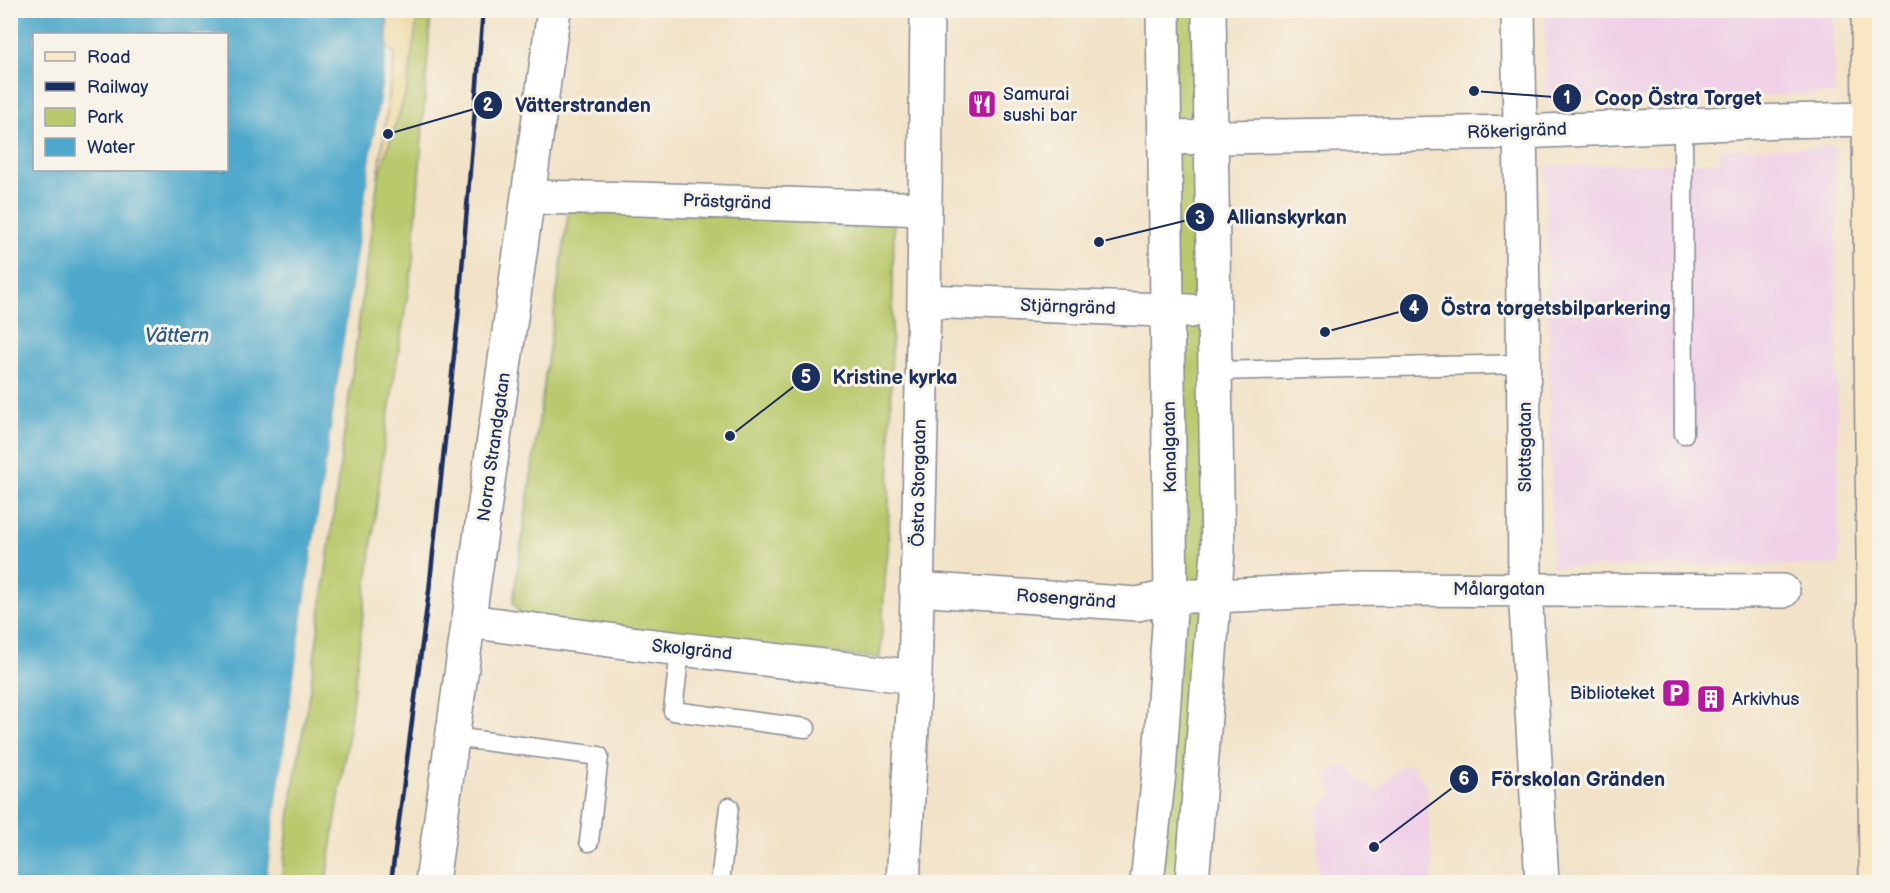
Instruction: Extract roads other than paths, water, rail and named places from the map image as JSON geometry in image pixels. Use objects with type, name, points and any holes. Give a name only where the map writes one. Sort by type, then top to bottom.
[{"type":"main road","points":[[1868,10],[1876,882]]},
{"type":"street","name":"Norra Strandgatan","points":[[432,882],[554,10]]},
{"type":"street","name":"Östra Storgatan","points":[[903,882],[915,677],[924,301],[927,10]]},
{"type":"street","name":"Kanalgatan","points":[[1147,882],[1159,773],[1171,596],[1163,10]]},
{"type":"street","points":[[1192,882],[1218,551],[1209,10]]},
{"type":"street","name":"Slottsgatan","points":[[1518,10],[1525,589],[1542,882]]},
{"type":"street","name":"Rökerigränd","points":[[1165,138],[1519,132],[1870,119]]},
{"type":"street","name":"Prästgränd","points":[[528,197],[925,209]]},
{"type":"street","name":"Stjärngränd","points":[[924,301],[1213,311]]},
{"type":"street","name":"Rosengränd","points":[[916,589],[1138,604],[1171,596],[1215,596]]},
{"type":"street","name":"Målargatan","points":[[1215,596],[1367,589],[1783,591]]},
{"type":"street","name":"Skolgränd","points":[[469,621],[915,677]]},
{"type":"lane","points":[[1683,125],[1684,434]]},
{"type":"lane","points":[[1215,371],[1524,364]]},
{"type":"lane","points":[[680,649],[673,711],[806,728]]},
{"type":"lane","points":[[453,737],[599,756],[589,842]]},
{"type":"lane","points":[[720,882],[729,807]]},
{"type":"water","name":"Vättern","points":[[10,11],[387,11],[387,49],[292,689],[266,882],[11,882]]},
{"type":"railway","points":[[391,882],[429,591],[458,318],[483,10]]},
{"type":"place","name":"Coop Östra Torget","points":[[1474,91]]},
{"type":"place","name":"Samurai sushi bar","points":[[982,104]]},
{"type":"place","name":"Vätterstranden","points":[[388,134]]},
{"type":"place","name":"Allianskyrkan","points":[[1099,242]]},
{"type":"place","name":"Östra torgetsbilparkering","points":[[1325,332]]},
{"type":"place","name":"Kristine kyrka","points":[[730,436]]},
{"type":"place","name":"Biblioteket","points":[[1676,693]]},
{"type":"place","name":"Arkivhus","points":[[1711,699]]},
{"type":"place","name":"Förskolan Gränden","points":[[1374,847]]}]
